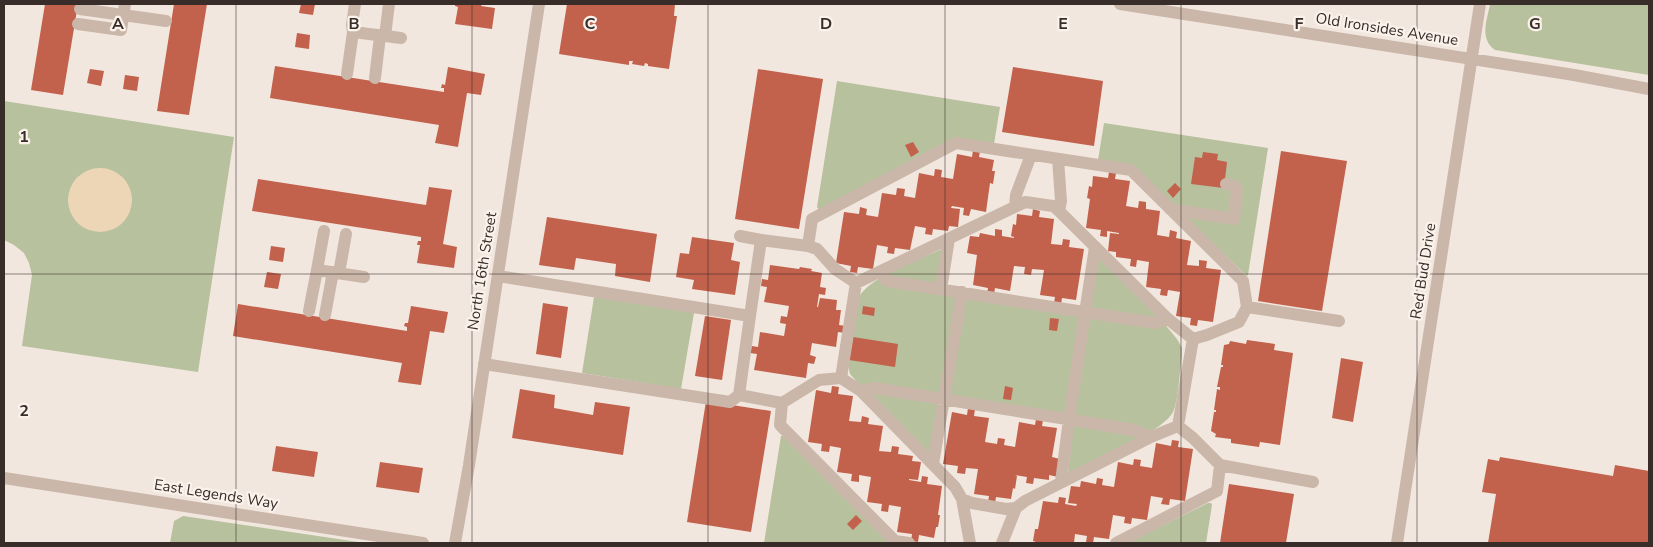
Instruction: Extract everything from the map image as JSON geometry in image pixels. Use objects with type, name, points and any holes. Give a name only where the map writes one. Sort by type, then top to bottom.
[{"type":"street","points":[[347,74],[355,4]]},
{"type":"street","points":[[375,78],[389,4]]},
{"type":"street","name":"North 16th Street","points":[[455,543],[539,4]]},
{"type":"street","name":"Old Ironsides Avenue","points":[[1120,4],[1145,6],[1574,74],[1649,89]]},
{"type":"street","name":"Red Bud Drive","points":[[1397,543],[1480,4]]},
{"type":"street","points":[[80,9],[124,9],[166,21]]},
{"type":"street","points":[[78,24],[121,30],[124,9]]},
{"type":"street","points":[[353,32],[401,38]]},
{"type":"street","points":[[808,246],[812,219],[956,143],[1131,170],[1243,281],[1247,307],[1239,322],[1193,339]]},
{"type":"street","points":[[1015,207],[1016,195],[1031,155]]},
{"type":"street","points":[[1058,159],[1061,201],[1059,211]]},
{"type":"street","points":[[1170,209],[1234,219],[1237,190],[1234,186],[1226,184]]},
{"type":"street","points":[[856,283],[1025,202],[1053,206],[1168,319],[1193,339]]},
{"type":"street","points":[[309,311],[324,231]]},
{"type":"street","points":[[325,315],[346,234]]},
{"type":"street","points":[[740,236],[817,249],[835,269],[856,283]]},
{"type":"street","points":[[941,289],[948,239]]},
{"type":"street","points":[[484,364],[683,397],[730,402],[739,395],[761,240]]},
{"type":"street","points":[[1061,482],[1096,247]]},
{"type":"street","points":[[317,270],[364,277]]},
{"type":"street","points":[[880,272],[887,281],[1155,323],[1168,319]]},
{"type":"street","points":[[498,276],[750,316]]},
{"type":"street","points":[[841,378],[856,283]]},
{"type":"street","points":[[933,464],[962,292]]},
{"type":"street","points":[[1247,307],[1339,321]]},
{"type":"street","points":[[1178,426],[1193,339]]},
{"type":"street","points":[[739,395],[782,403],[819,380],[841,378],[861,391],[955,487],[962,499],[970,543]]},
{"type":"street","points":[[861,391],[874,388],[1134,430],[1151,437]]},
{"type":"street","points":[[782,403],[780,425],[895,541],[909,543]]},
{"type":"street","points":[[962,499],[972,504],[1006,509],[1016,508],[1025,500],[1151,437],[1178,426]]},
{"type":"street","points":[[1178,426],[1220,465],[1313,482]]},
{"type":"street","points":[[1116,543],[1217,491],[1220,465]]},
{"type":"street","name":"East Legends Way","points":[[4,478],[423,543]]},
{"type":"street","points":[[1002,543],[1015,515],[1016,508]]},
{"type":"green space","points":[[1490,4],[1649,4],[1649,75],[1495,50],[1487,40],[1485,29]]},
{"type":"green space","points":[[837,81],[1000,107],[994,144],[958,139],[819,210],[817,207]]},
{"type":"green space","points":[[4,101],[234,137],[198,372],[22,346],[32,275],[24,253],[4,240]]},
{"type":"green space","points":[[1104,123],[1268,148],[1247,276],[1131,166],[1098,160]]},
{"type":"green space","points":[[942,249],[936,294],[1088,318],[1099,259],[1102,260],[1157,315],[1182,348],[1178,393],[1173,412],[1167,420],[1141,438],[1068,474],[1074,417],[940,395],[931,454],[872,398],[850,374],[848,365],[859,297],[874,282],[896,269]]},
{"type":"green space","points":[[594,297],[692,311],[694,313],[681,389],[582,373]]},
{"type":"green space","points":[[781,436],[783,436],[893,543],[764,543]]},
{"type":"green space","points":[[1208,503],[1212,505],[1206,543],[1127,543]]},
{"type":"green space","points":[[183,516],[365,543],[170,543],[174,521]]},
{"type":"sand","points":[[100,168],[118,174],[126,182],[132,200],[126,218],[118,226],[100,232],[82,226],[74,218],[68,200],[74,182],[82,174]]},
{"type":"building","points":[[45,4],[78,4],[63,95],[31,90]]},
{"type":"building","points":[[174,4],[207,4],[189,115],[157,111]]},
{"type":"building","points":[[301,4],[315,4],[313,15],[299,13]]},
{"type":"building","points":[[455,4],[482,4],[481,6],[495,8],[492,29],[455,24],[458,7]]},
{"type":"building","points":[[567,4],[675,4],[674,16],[677,16],[669,69],[648,66],[645,63],[644,66],[632,64],[633,61],[629,61],[629,65],[559,54]]},
{"type":"building","points":[[297,33],[310,35],[309,49],[295,47]]},
{"type":"building","points":[[275,66],[444,92],[444,88],[441,88],[442,84],[445,85],[448,67],[485,74],[481,95],[467,93],[458,147],[435,143],[439,125],[270,98]]},
{"type":"building","points":[[1013,67],[1103,81],[1094,146],[1002,132]]},
{"type":"building","points":[[90,69],[104,71],[101,86],[87,83]]},
{"type":"building","points":[[758,69],[823,79],[799,229],[735,219]]},
{"type":"building","points":[[125,75],[139,77],[137,91],[123,89]]},
{"type":"building","points":[[913,142],[919,152],[911,157],[905,145]]},
{"type":"building","points":[[973,150],[980,151],[979,157],[994,160],[992,171],[995,171],[993,184],[990,183],[986,212],[971,209],[969,216],[963,215],[964,208],[952,206],[951,208],[960,209],[958,227],[949,226],[948,231],[933,229],[932,235],[925,234],[926,228],[915,226],[910,250],[895,248],[894,254],[887,253],[888,247],[877,245],[873,269],[858,267],[857,273],[850,272],[851,266],[836,263],[844,212],[859,214],[860,207],[867,209],[866,215],[878,217],[882,193],[896,195],[897,188],[905,189],[904,196],[915,198],[919,173],[934,176],[935,169],[942,170],[941,177],[953,179],[957,154],[972,157]]},
{"type":"building","points":[[1281,151],[1347,161],[1322,311],[1258,301]]},
{"type":"building","points":[[1203,152],[1218,154],[1217,160],[1227,162],[1224,188],[1191,184],[1195,157],[1202,158]]},
{"type":"building","points":[[1109,172],[1116,173],[1115,179],[1130,181],[1126,206],[1138,208],[1139,201],[1146,202],[1146,209],[1160,211],[1157,235],[1169,237],[1170,230],[1177,232],[1176,238],[1191,241],[1187,265],[1199,266],[1199,260],[1207,261],[1206,268],[1221,270],[1213,322],[1198,320],[1197,326],[1190,325],[1191,318],[1176,316],[1180,292],[1168,290],[1167,296],[1160,295],[1161,289],[1146,287],[1149,262],[1137,260],[1136,267],[1130,266],[1131,259],[1116,257],[1116,252],[1108,251],[1110,233],[1119,233],[1107,231],[1107,237],[1100,236],[1101,230],[1086,228],[1090,199],[1087,198],[1089,186],[1092,187],[1093,176],[1108,178]]},
{"type":"building","points":[[258,179],[426,205],[429,187],[452,190],[443,244],[457,247],[454,268],[417,263],[420,245],[417,245],[418,241],[421,241],[421,237],[252,211]]},
{"type":"building","points":[[1175,183],[1181,189],[1173,198],[1167,191]]},
{"type":"building","points":[[1033,209],[1040,211],[1039,217],[1054,219],[1051,244],[1062,245],[1063,239],[1070,240],[1069,247],[1084,249],[1076,300],[1062,298],[1061,304],[1054,303],[1055,297],[1040,295],[1044,270],[1032,269],[1031,275],[1024,274],[1025,267],[1014,266],[1010,291],[995,288],[994,294],[987,293],[988,288],[973,285],[977,255],[967,253],[970,236],[979,237],[980,233],[995,236],[995,229],[1002,230],[1002,236],[1014,238],[1011,236],[1013,224],[1016,225],[1017,214],[1032,216]]},
{"type":"building","points":[[547,217],[657,234],[650,282],[615,276],[616,264],[576,258],[574,270],[539,265]]},
{"type":"building","points":[[692,237],[734,243],[731,260],[740,262],[735,295],[692,289],[694,280],[676,277],[680,253],[689,254]]},
{"type":"building","points":[[271,246],[285,248],[283,262],[269,260]]},
{"type":"building","points":[[770,265],[799,269],[800,267],[822,273],[820,287],[826,288],[825,295],[819,294],[817,307],[820,298],[837,300],[836,310],[841,310],[839,325],[846,326],[845,333],[838,332],[836,347],[812,343],[810,355],[816,357],[814,364],[808,363],[806,378],[754,370],[757,354],[750,353],[752,346],[758,347],[760,332],[784,336],[786,324],[780,323],[781,316],[787,317],[789,306],[764,302],[767,287],[761,286],[762,279],[768,280]]},
{"type":"building","points":[[267,272],[281,274],[278,289],[264,287]]},
{"type":"building","points":[[543,303],[568,307],[561,358],[536,354]]},
{"type":"building","points":[[238,304],[407,331],[407,327],[404,326],[405,323],[408,323],[411,306],[448,312],[444,333],[430,331],[421,385],[398,382],[402,363],[233,336]]},
{"type":"building","points":[[863,306],[875,308],[874,316],[862,314]]},
{"type":"building","points":[[705,316],[731,320],[722,380],[695,376]]},
{"type":"building","points":[[1050,318],[1059,319],[1057,331],[1049,330]]},
{"type":"building","points":[[853,337],[898,344],[895,367],[849,360]]},
{"type":"building","points":[[1247,340],[1275,344],[1274,350],[1293,353],[1280,445],[1260,442],[1259,447],[1231,443],[1231,439],[1215,437],[1216,434],[1211,431],[1214,412],[1216,412],[1214,410],[1217,389],[1220,390],[1220,387],[1217,387],[1221,367],[1223,367],[1221,365],[1224,345],[1229,344],[1230,341],[1246,344]]},
{"type":"building","points":[[1341,358],[1363,362],[1353,422],[1332,418]]},
{"type":"building","points":[[832,386],[839,387],[838,394],[853,396],[849,421],[861,422],[862,416],[869,418],[868,424],[883,426],[879,451],[891,452],[892,446],[899,447],[898,454],[913,456],[912,461],[921,462],[918,480],[909,480],[921,482],[922,476],[928,477],[927,484],[942,486],[938,515],[940,515],[934,538],[919,535],[918,542],[911,541],[912,534],[897,532],[901,507],[889,505],[888,512],[881,511],[882,504],[867,502],[871,477],[859,475],[859,482],[851,481],[852,474],[837,472],[841,448],[830,446],[829,452],[821,451],[822,444],[808,442],[816,390],[831,393]]},
{"type":"building","points":[[1005,386],[1013,388],[1011,400],[1003,399]]},
{"type":"building","points":[[520,389],[555,395],[554,408],[593,415],[595,402],[630,407],[623,455],[512,438]]},
{"type":"building","points":[[706,401],[771,411],[751,532],[687,522]]},
{"type":"building","points":[[968,408],[975,409],[974,416],[989,418],[985,442],[997,444],[998,438],[1005,439],[1004,445],[1015,447],[1019,422],[1035,425],[1036,419],[1043,420],[1042,426],[1057,428],[1052,457],[1060,459],[1058,477],[1049,475],[1049,480],[1034,478],[1033,484],[1026,483],[1027,477],[1015,475],[1017,476],[1015,489],[1013,488],[1011,499],[996,497],[995,503],[988,502],[989,496],[974,494],[978,469],[966,468],[965,474],[957,473],[958,466],[943,464],[952,412],[967,415]]},
{"type":"building","points":[[1172,440],[1179,441],[1178,447],[1193,449],[1185,501],[1170,499],[1169,505],[1161,504],[1163,498],[1151,496],[1147,520],[1132,518],[1131,524],[1124,523],[1125,517],[1113,515],[1109,539],[1094,537],[1093,543],[1086,542],[1087,536],[1075,534],[1074,543],[1036,543],[1033,541],[1035,529],[1038,529],[1043,501],[1058,503],[1059,497],[1066,498],[1065,504],[1076,506],[1077,504],[1068,503],[1071,486],[1080,487],[1081,481],[1096,484],[1097,478],[1103,479],[1102,485],[1114,487],[1118,462],[1133,465],[1134,459],[1141,460],[1140,466],[1152,468],[1156,443],[1171,446]]},
{"type":"building","points":[[276,446],[318,452],[314,477],[272,471]]},
{"type":"building","points":[[1500,457],[1613,476],[1615,465],[1649,471],[1649,543],[1488,543],[1496,494],[1482,492],[1488,459],[1499,461]]},
{"type":"building","points":[[380,462],[423,468],[419,493],[376,487]]},
{"type":"building","points":[[1229,484],[1294,494],[1286,543],[1220,543]]},
{"type":"building","points":[[856,515],[862,521],[853,530],[847,524]]}]
